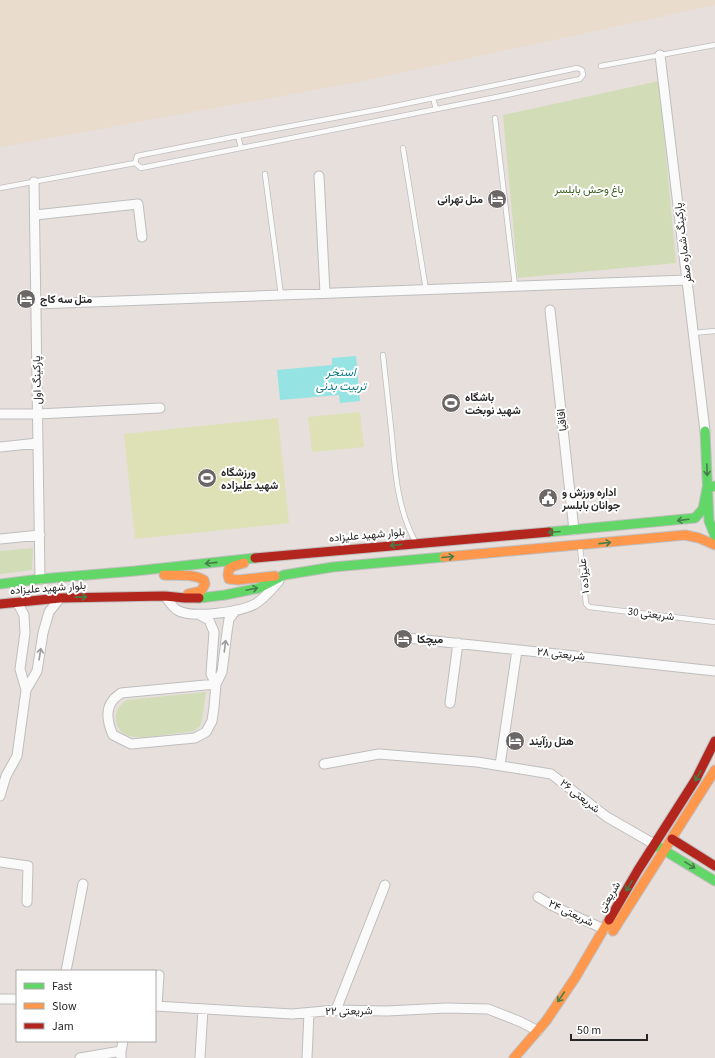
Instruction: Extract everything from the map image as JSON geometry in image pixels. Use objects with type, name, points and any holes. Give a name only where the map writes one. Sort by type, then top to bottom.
[{"type":"main road","points":[[705,431],[715,444]]},
{"type":"main road","points":[[705,431],[711,487],[709,522],[715,536]]},
{"type":"main road","name":"بلوار شهید علیزاده","points":[[0,584],[294,554],[695,518],[703,509],[711,487]]},
{"type":"main road","name":"بلوار شهید علیزاده","points":[[0,604],[60,598],[166,596],[185,598],[225,595],[259,588],[284,575],[333,566],[685,535],[699,538],[715,545]]},
{"type":"main road","points":[[284,575],[233,581],[229,579],[227,574],[229,568],[233,565],[294,554]]},
{"type":"main road","points":[[135,571],[166,576],[194,576],[201,578],[204,582],[204,587],[199,592],[166,596]]},
{"type":"main road","name":"شریعتی","points":[[514,1058],[546,1021],[575,978],[654,844],[696,779],[715,741]]},
{"type":"main road","name":"شریعتی","points":[[537,1045],[582,982],[611,933],[666,850],[714,773]]},
{"type":"main road","points":[[672,839],[715,866]]},
{"type":"main road","points":[[654,844],[715,880]]},
{"type":"street","name":"پارکینگ شماره صفر","points":[[660,55],[705,431]]},
{"type":"street","points":[[319,176],[326,293]]},
{"type":"street","name":"پارکینگ اول","points":[[34,182],[40,579]]},
{"type":"street","points":[[35,215],[138,204],[142,237]]},
{"type":"street","points":[[36,304],[687,280]]},
{"type":"street","name":"اقاقیا","points":[[550,310],[574,530]]},
{"type":"street","points":[[0,414],[38,414],[160,408]]},
{"type":"street","points":[[0,447],[38,443]]},
{"type":"street","points":[[0,539],[40,535]]},
{"type":"street","points":[[166,596],[176,610],[186,614],[200,615],[236,610],[253,605],[263,599],[284,575]]},
{"type":"street","points":[[0,796],[3,776],[17,756],[26,690],[37,671],[43,633],[49,612],[60,598]]},
{"type":"street","points":[[17,602],[24,615],[25,633],[20,669],[26,690]]},
{"type":"street","points":[[216,684],[121,693],[113,700],[108,711],[109,725],[113,735],[131,744],[195,738],[206,732],[212,721],[216,684],[222,672],[229,619],[236,610]]},
{"type":"street","points":[[200,615],[209,620],[214,632],[211,674],[216,684]]},
{"type":"street","name":"شریعتی ۲۸","points":[[407,638],[715,671]]},
{"type":"street","points":[[450,703],[458,643]]},
{"type":"street","points":[[500,765],[517,650]]},
{"type":"street","name":"شریعتی ۲۶","points":[[324,764],[379,754],[477,762],[551,774],[608,817],[654,844]]},
{"type":"street","points":[[0,862],[28,866],[27,902]]},
{"type":"street","points":[[66,970],[83,884]]},
{"type":"street","points":[[336,1010],[385,885]]},
{"type":"street","name":"شریعتی ۲۴","points":[[538,897],[553,906],[604,929]]},
{"type":"street","points":[[156,1006],[159,976]]},
{"type":"street","points":[[0,998],[16,999]]},
{"type":"street","name":"شریعتی ۲۲","points":[[156,1006],[292,1014],[336,1010],[386,1011],[446,1008],[488,1009],[521,1022],[538,1031]]},
{"type":"street","points":[[200,1058],[203,1009]]},
{"type":"street","points":[[307,1058],[309,1013]]},
{"type":"street","points":[[80,1058],[121,1054],[123,1042]]},
{"type":"lane","points":[[601,66],[715,45]]},
{"type":"lane","points":[[0,188],[135,163],[142,168],[436,109],[580,79],[583,75],[582,70],[578,68],[381,109],[137,156],[135,163]]},
{"type":"lane","points":[[433,98],[436,109]]},
{"type":"lane","points":[[496,118],[515,286]]},
{"type":"lane","points":[[238,136],[241,148]]},
{"type":"lane","points":[[403,148],[426,290]]},
{"type":"lane","points":[[265,174],[281,295]]},
{"type":"lane","points":[[693,333],[715,331]]},
{"type":"lane","points":[[383,355],[396,484],[403,510],[416,543]]},
{"type":"lane","name":"علیزاده ۱","points":[[580,545],[587,606]]},
{"type":"lane","name":"شریعتی 30","points":[[587,606],[715,622]]},
{"type":"green space","name":"باغ وحش بابلسر","points":[[659,81],[676,263],[518,278],[503,115]]},
{"type":"green space","points":[[360,412],[364,447],[312,452],[308,417]]},
{"type":"green space","name":"ورزشگاه شهید علیزاده","points":[[278,418],[289,523],[135,539],[124,434]]},
{"type":"green space","points":[[33,548],[32,570],[0,574],[0,551]]},
{"type":"green space","points":[[206,692],[202,720],[200,726],[194,731],[150,737],[135,737],[122,732],[118,727],[116,720],[117,711],[127,700]]},
{"type":"sand","points":[[0,0],[715,0],[715,5],[358,82],[0,147]]},
{"type":"water","name":"استخر تربیت بدنی","points":[[356,356],[360,401],[340,403],[339,395],[280,400],[277,370],[332,365],[332,358]]},
{"type":"traffic: fast","points":[[705,431],[709,521],[715,536]]},
{"type":"traffic: fast","points":[[549,532],[695,518],[703,509],[707,488],[715,486]]},
{"type":"traffic: fast","points":[[199,598],[225,595],[259,588],[284,575],[333,567],[444,557]]},
{"type":"traffic: fast","points":[[0,584],[255,558]]},
{"type":"traffic: fast","points":[[657,846],[715,881]]},
{"type":"traffic: slow","points":[[444,557],[685,535],[699,538],[715,545]]},
{"type":"traffic: slow","points":[[244,563],[229,569],[229,579],[238,580],[275,576]]},
{"type":"traffic: slow","points":[[164,575],[195,576],[204,580],[205,584],[201,591],[188,594]]},
{"type":"traffic: slow","points":[[613,931],[715,770]]},
{"type":"traffic: slow","points":[[514,1058],[546,1021],[575,978],[609,920]]},
{"type":"traffic: jam","points":[[255,558],[549,532]]},
{"type":"traffic: jam","points":[[0,604],[60,598],[165,596],[199,598]]},
{"type":"traffic: jam","points":[[609,920],[638,870],[696,779],[715,741]]},
{"type":"traffic: jam","points":[[672,839],[715,866]]},
{"type":"place","name":"متل تهرانی","points":[[497,199]]},
{"type":"place","name":"متل سه کاج","points":[[26,299]]},
{"type":"place","name":"باشگاه شهید نوبخت","points":[[451,403]]},
{"type":"place","name":"ورزشگاه شهید علیزاده","points":[[207,478]]},
{"type":"place","name":"اداره ورزش و جوانان بابلسر","points":[[548,498]]},
{"type":"place","name":"میچکا","points":[[403,639]]},
{"type":"place","name":"هتل رزآیند","points":[[515,741]]}]
